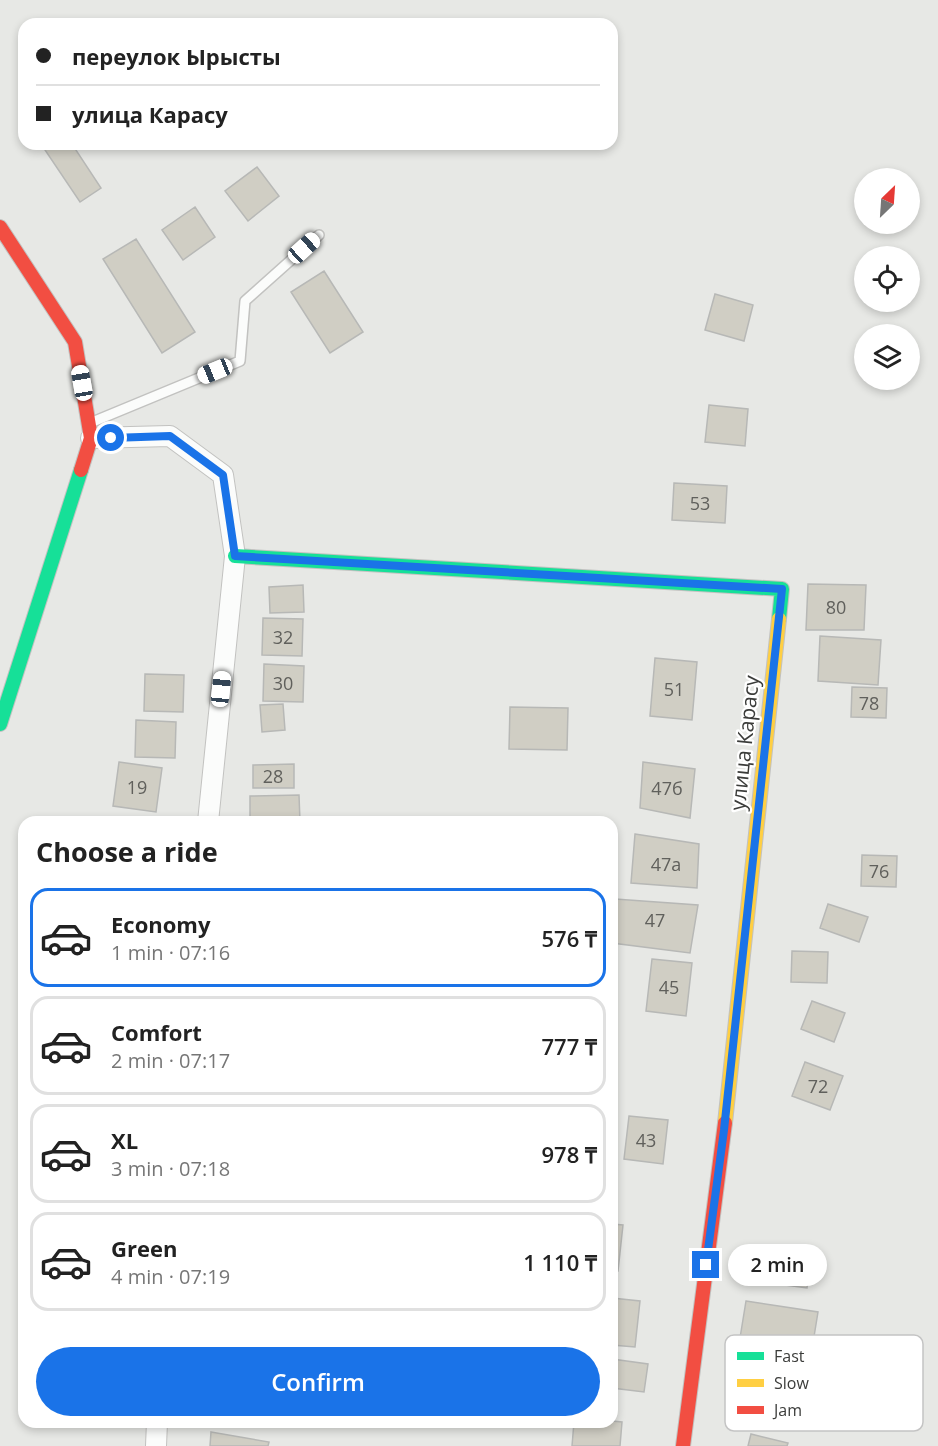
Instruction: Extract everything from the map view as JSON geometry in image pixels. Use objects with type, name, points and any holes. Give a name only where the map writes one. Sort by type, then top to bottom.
[{"type":"street","points":[[0,227],[75,342],[89,431],[0,724]]},
{"type":"street","points":[[89,431],[170,436],[223,475],[235,556],[209,816]]},
{"type":"street","name":"улица Карасу","points":[[235,556],[782,589],[724,1130],[683,1446]]},
{"type":"street","points":[[156,1446],[157,1428]]},
{"type":"lane","points":[[89,431],[240,361],[245,301],[319,235]]},
{"type":"building","points":[[45,150],[76,150],[101,188],[80,202]]},
{"type":"building","points":[[257,167],[279,196],[248,221],[225,191]]},
{"type":"building","points":[[195,207],[215,237],[183,260],[162,230]]},
{"type":"building","points":[[136,239],[195,332],[162,353],[103,259]]},
{"type":"building","points":[[324,271],[363,332],[330,353],[291,292]]},
{"type":"building","points":[[715,294],[753,305],[744,341],[705,330]]},
{"type":"building","points":[[709,405],[748,409],[745,446],[705,442]]},
{"type":"building","points":[[674,483],[727,486],[725,523],[672,520]]},
{"type":"building","points":[[808,584],[866,585],[864,630],[806,630]]},
{"type":"building","points":[[303,585],[304,612],[270,613],[269,587]]},
{"type":"building","points":[[263,618],[303,619],[302,656],[262,655]]},
{"type":"building","points":[[820,636],[881,640],[878,685],[818,681]]},
{"type":"building","points":[[655,658],[697,662],[692,720],[650,716]]},
{"type":"building","points":[[264,664],[304,666],[303,702],[263,701]]},
{"type":"building","points":[[145,674],[184,675],[183,712],[144,711]]},
{"type":"building","points":[[852,687],[887,688],[886,718],[851,717]]},
{"type":"building","points":[[283,704],[285,730],[262,732],[260,705]]},
{"type":"building","points":[[510,707],[568,708],[567,750],[509,749]]},
{"type":"building","points":[[136,720],[176,722],[175,758],[135,757]]},
{"type":"building","points":[[119,762],[162,768],[156,812],[113,806]]},
{"type":"building","points":[[643,762],[695,769],[690,818],[640,808]]},
{"type":"building","points":[[294,764],[294,788],[253,788],[253,765]]},
{"type":"building","points":[[299,795],[300,816],[250,816],[250,796]]},
{"type":"building","points":[[635,834],[699,844],[697,888],[631,883]]},
{"type":"building","points":[[862,855],[897,856],[896,887],[861,886]]},
{"type":"building","points":[[618,899],[698,905],[690,953],[618,944]]},
{"type":"building","points":[[828,904],[868,917],[859,942],[820,928]]},
{"type":"building","points":[[792,951],[828,952],[827,983],[791,982]]},
{"type":"building","points":[[652,959],[692,963],[686,1016],[646,1011]]},
{"type":"building","points":[[812,1001],[845,1013],[834,1042],[801,1029]]},
{"type":"building","points":[[805,1062],[843,1076],[830,1110],[792,1096]]},
{"type":"building","points":[[629,1116],[668,1120],[663,1164],[624,1159]]},
{"type":"building","points":[[618,1225],[623,1225],[618,1271]]},
{"type":"building","points":[[749,1257],[810,1265],[807,1288],[747,1280]]},
{"type":"building","points":[[618,1299],[640,1301],[635,1347],[618,1346]]},
{"type":"building","points":[[746,1301],[818,1312],[814,1335],[740,1335]]},
{"type":"building","points":[[618,1360],[648,1364],[644,1392],[618,1389]]},
{"type":"building","points":[[618,1422],[622,1422],[620,1446],[572,1446],[574,1428],[618,1428]]},
{"type":"building","points":[[211,1432],[269,1442],[268,1446],[210,1446]]},
{"type":"building","points":[[751,1434],[788,1443],[787,1446],[748,1446]]},
{"type":"traffic: fast","points":[[0,724],[81,470]]},
{"type":"traffic: fast","points":[[235,556],[782,589],[779,619]]},
{"type":"traffic: slow","points":[[725,1123],[779,619]]},
{"type":"traffic: jam","points":[[0,227],[75,342],[91,438],[81,470]]},
{"type":"traffic: jam","points":[[683,1446],[725,1123]]},
{"type":"route","points":[[111,438],[170,436],[223,475],[235,556],[782,589],[724,1130],[706,1265]]}]
